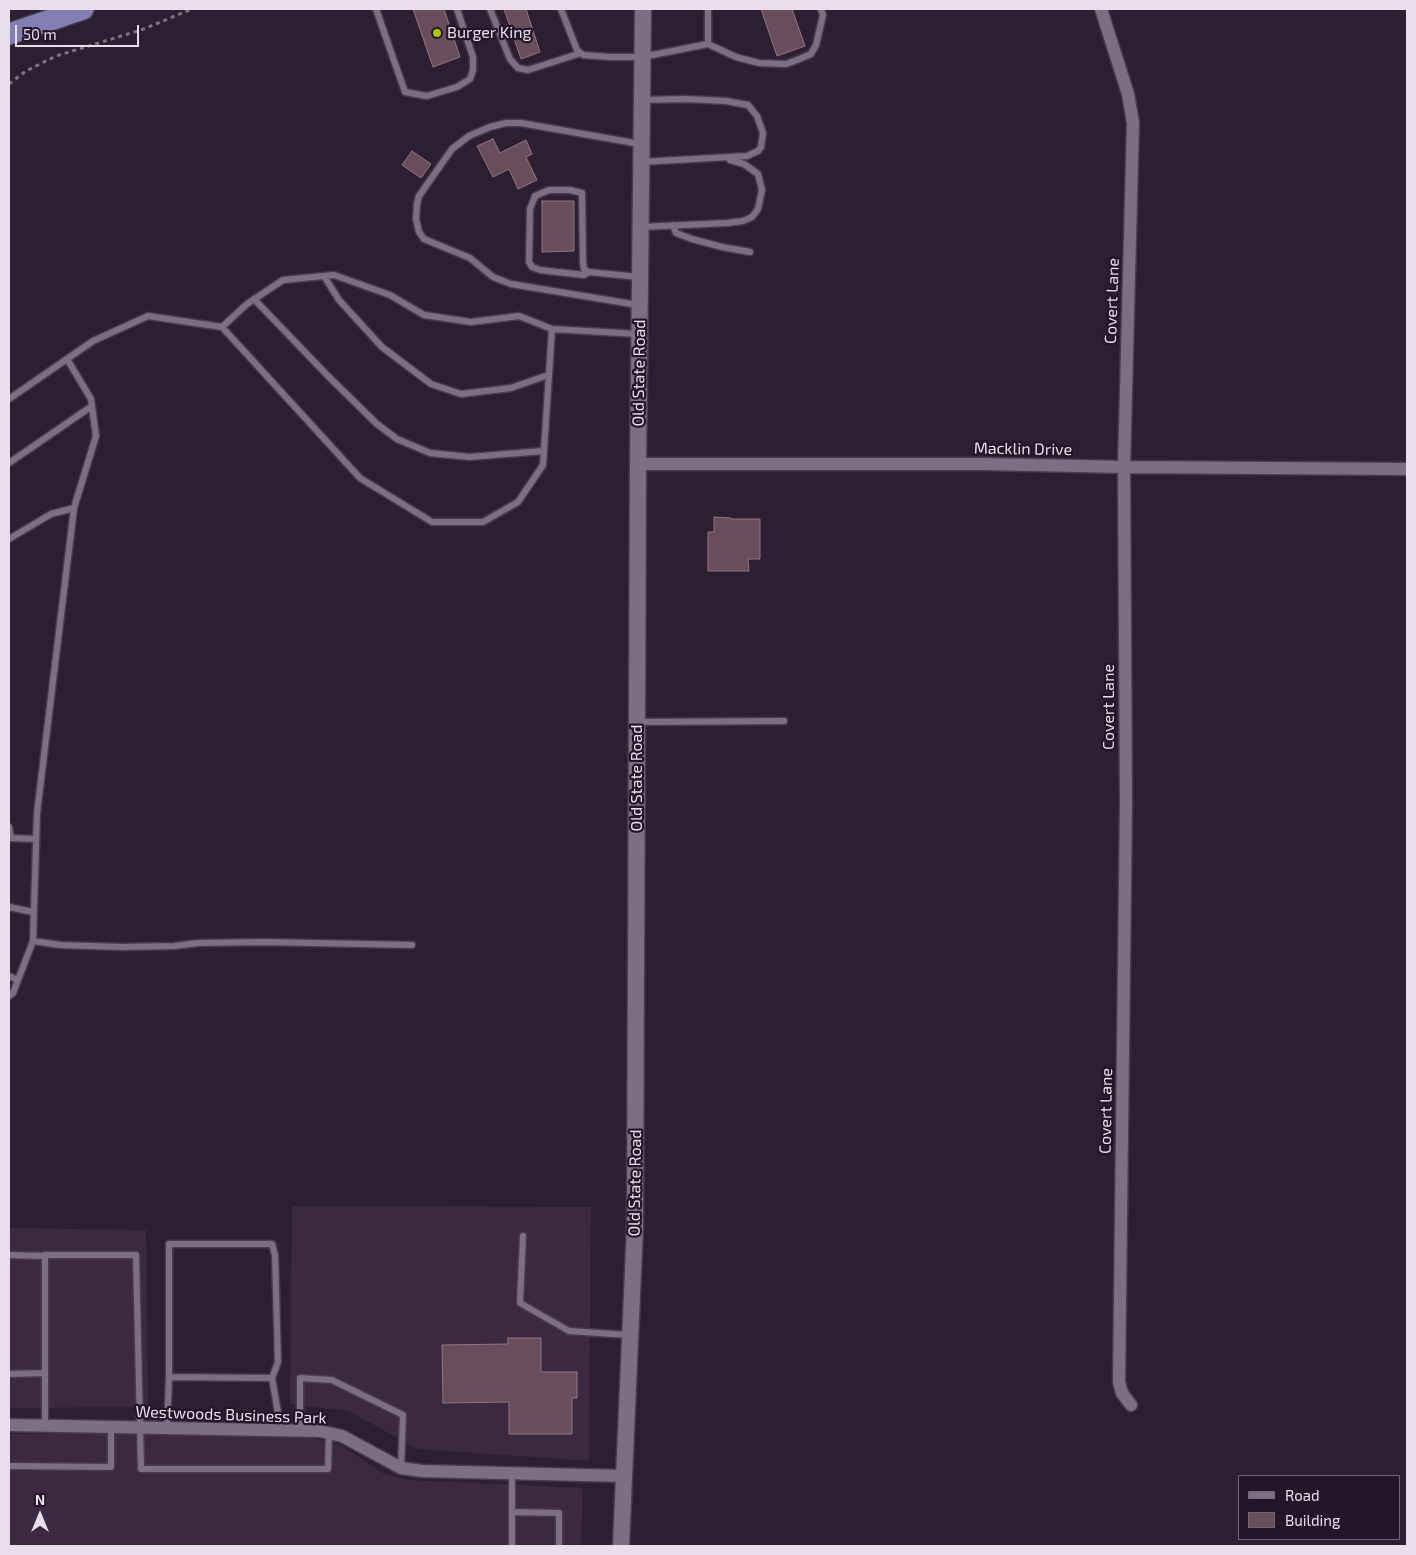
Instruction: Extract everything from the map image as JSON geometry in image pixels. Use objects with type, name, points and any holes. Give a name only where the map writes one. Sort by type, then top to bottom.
[{"type":"highway","points":[[9,34],[83,9]]},
{"type":"street","name":"Old State Road","points":[[621,1546],[635,1226],[638,464],[643,9]]},
{"type":"street","name":"Covert Lane","points":[[1101,9],[1128,94],[1133,123],[1124,467],[1126,802],[1119,1382],[1122,1393],[1131,1405]]},
{"type":"street","name":"Macklin Drive","points":[[638,464],[984,464],[1407,469]]},
{"type":"street","name":"Westwoods Business Park","points":[[9,1426],[320,1431],[342,1436],[401,1468],[422,1471],[624,1476]]},
{"type":"lane","points":[[376,9],[405,92],[427,96],[457,87],[470,79],[473,70],[473,57],[457,9]]},
{"type":"lane","points":[[490,9],[510,59],[518,68],[528,70],[581,53]]},
{"type":"lane","points":[[561,9],[577,50],[593,57],[642,57],[708,44],[736,57],[759,63],[786,64],[811,54],[816,45],[822,15],[821,9]]},
{"type":"lane","points":[[708,9],[708,44]]},
{"type":"lane","points":[[641,162],[747,156],[758,151],[761,147],[763,133],[761,124],[753,110],[748,106],[726,101],[686,98],[642,100]]},
{"type":"lane","points":[[640,305],[511,284],[493,277],[470,258],[424,240],[419,232],[416,219],[419,196],[452,149],[469,136],[490,127],[506,123],[520,123],[642,144]]},
{"type":"lane","points":[[641,226],[743,221],[752,217],[758,209],[762,190],[758,174],[744,164],[722,158]]},
{"type":"lane","points":[[588,272],[584,269],[583,262],[582,193],[570,190],[549,190],[536,196],[530,209],[529,262],[532,267],[540,270],[584,275],[588,272],[640,277]]},
{"type":"lane","points":[[672,225],[676,233],[684,236],[722,248],[750,252]]},
{"type":"lane","points":[[222,327],[254,299],[283,280],[334,275],[390,295],[424,315],[471,322],[520,316],[552,329],[640,334]]},
{"type":"lane","points":[[324,276],[339,300],[382,347],[431,384],[461,394],[512,388],[548,375]]},
{"type":"lane","points":[[254,299],[335,383],[377,424],[397,439],[430,453],[470,457],[544,451]]},
{"type":"lane","points":[[9,399],[94,341],[148,316],[222,327],[360,478],[432,522],[483,522],[518,502],[543,464],[552,329]]},
{"type":"lane","points":[[9,996],[13,993],[33,941],[37,813],[74,508],[96,436],[91,399],[67,359]]},
{"type":"lane","points":[[9,463],[92,406]]},
{"type":"lane","points":[[9,539],[52,514],[74,508]]},
{"type":"lane","points":[[637,722],[784,721]]},
{"type":"lane","points":[[9,827],[11,838],[36,839]]},
{"type":"lane","points":[[9,907],[34,912]]},
{"type":"lane","points":[[33,941],[60,945],[121,947],[174,946],[198,942],[412,945]]},
{"type":"lane","points":[[9,976],[18,980]]},
{"type":"lane","points":[[523,1236],[520,1303],[569,1331],[630,1335]]},
{"type":"lane","points":[[167,1428],[169,1244],[272,1244],[275,1255],[278,1362],[272,1378],[281,1430]]},
{"type":"lane","points":[[9,1255],[136,1255],[141,1469],[328,1469],[329,1433]]},
{"type":"lane","points":[[44,1256],[45,1426]]},
{"type":"lane","points":[[9,1374],[45,1373]]},
{"type":"lane","points":[[169,1377],[272,1378]]},
{"type":"lane","points":[[300,1430],[300,1378],[332,1380],[403,1415],[401,1468]]},
{"type":"lane","points":[[9,1466],[110,1467],[111,1427]]},
{"type":"lane","points":[[512,1474],[512,1546]]},
{"type":"lane","points":[[512,1512],[559,1513],[559,1546]]},
{"type":"path","points":[[9,84],[26,71],[56,56],[141,30],[192,9]]},
{"type":"shaded area","points":[[292,1206],[591,1207],[589,1461],[417,1449],[349,1411],[290,1404]]},
{"type":"shaded area","points":[[9,1228],[146,1230],[148,1407],[9,1408]]},
{"type":"shaded area","points":[[60,1433],[307,1437],[343,1446],[382,1473],[408,1480],[583,1488],[581,1546],[9,1546],[9,1434]]},
{"type":"building","name":"Burger King","points":[[413,9],[444,9],[460,57],[433,67]]},
{"type":"building","points":[[504,9],[526,9],[540,52],[521,59]]},
{"type":"building","points":[[761,9],[792,9],[805,46],[777,56]]},
{"type":"building","points":[[493,139],[500,153],[526,140],[532,154],[526,157],[537,180],[518,189],[509,169],[493,177],[477,146]]},
{"type":"building","points":[[412,151],[431,164],[421,178],[402,165]]},
{"type":"building","points":[[542,201],[574,201],[574,251],[542,252]]},
{"type":"building","points":[[714,517],[760,519],[760,559],[748,559],[749,571],[708,571],[708,532],[714,532]]},
{"type":"building","points":[[508,1338],[541,1338],[541,1372],[577,1372],[577,1398],[572,1398],[572,1434],[509,1434],[509,1402],[443,1403],[442,1345],[508,1344]]},
{"type":"place","name":"Burger King","points":[[437,33]]}]
